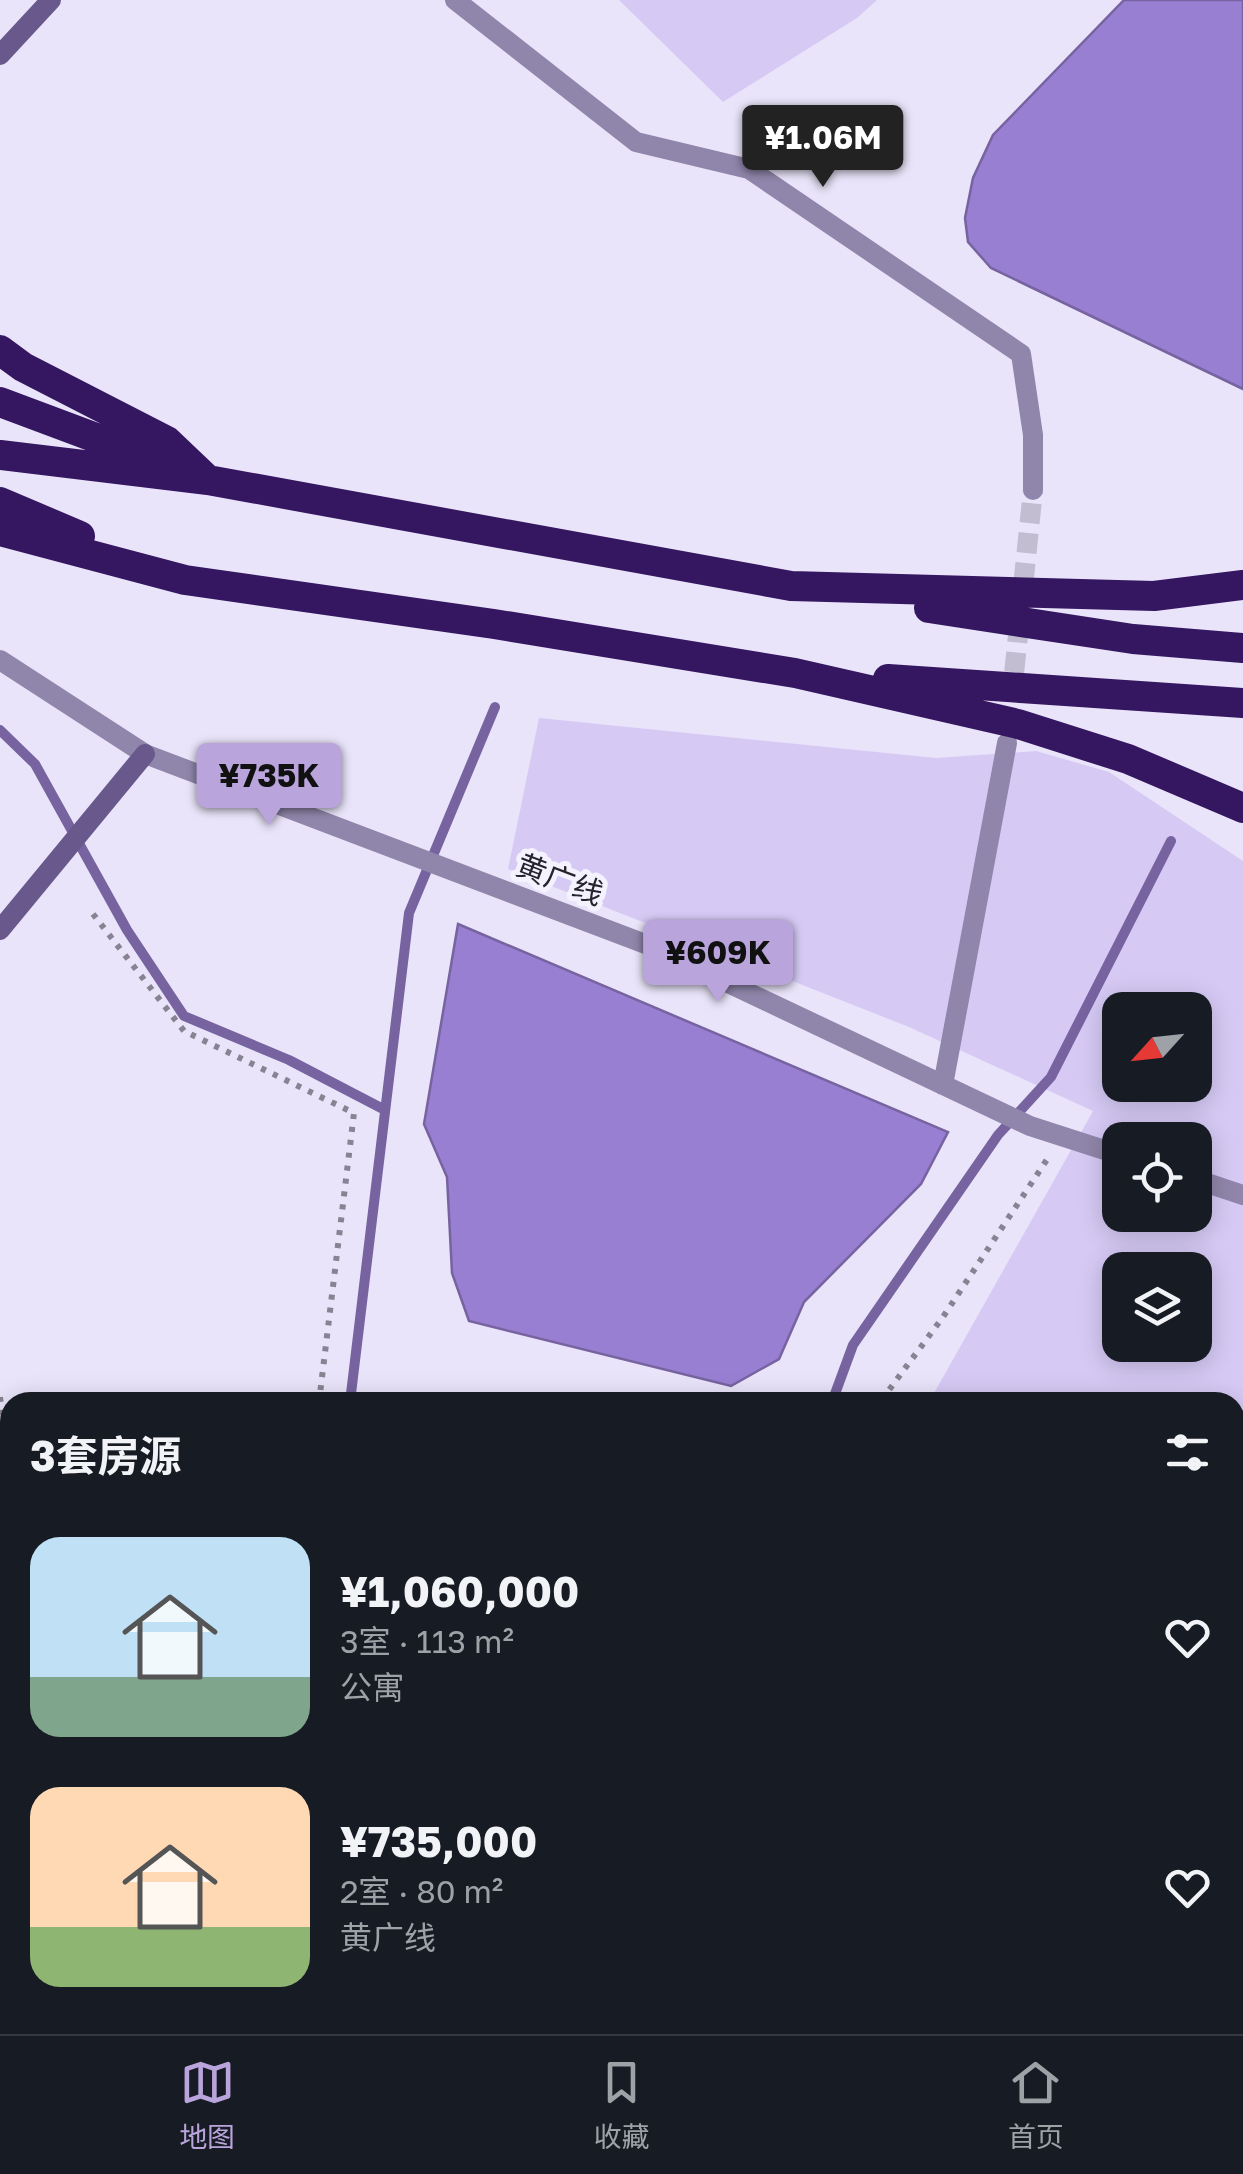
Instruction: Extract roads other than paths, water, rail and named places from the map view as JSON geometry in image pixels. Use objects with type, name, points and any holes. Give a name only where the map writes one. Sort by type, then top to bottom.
[{"type":"highway","points":[[0,350],[23,367],[166,441],[208,480]]},
{"type":"highway","points":[[0,402],[208,480]]},
{"type":"highway","points":[[0,455],[208,480],[791,586],[1133,640],[1243,648]]},
{"type":"highway","points":[[0,502],[185,580]]},
{"type":"highway","points":[[0,531],[185,580],[494,624],[795,673],[1018,724],[1128,759],[1243,808]]},
{"type":"highway","points":[[791,586],[1154,596],[1243,585]]},
{"type":"highway","points":[[795,673],[1243,703]]},
{"type":"street","points":[[0,55],[51,0]]},
{"type":"street","points":[[455,0],[636,142],[749,169],[1021,354],[1033,436],[1033,490]]},
{"type":"street","name":"黄广线","points":[[0,660],[144,754],[648,945],[1030,1126],[1102,1149]]},
{"type":"street","points":[[943,1085],[1007,744]]},
{"type":"street","points":[[0,930],[144,754]]},
{"type":"street","points":[[1212,1185],[1243,1195]]},
{"type":"waterway","points":[[351,1392],[409,913],[495,707]]},
{"type":"waterway","points":[[0,730],[35,764],[127,930],[184,1016],[289,1060],[385,1110]]},
{"type":"waterway","points":[[836,1392],[853,1345],[998,1135],[1051,1077],[1171,841]]},
{"type":"tunnel","points":[[1008,732],[1033,490]]}]
